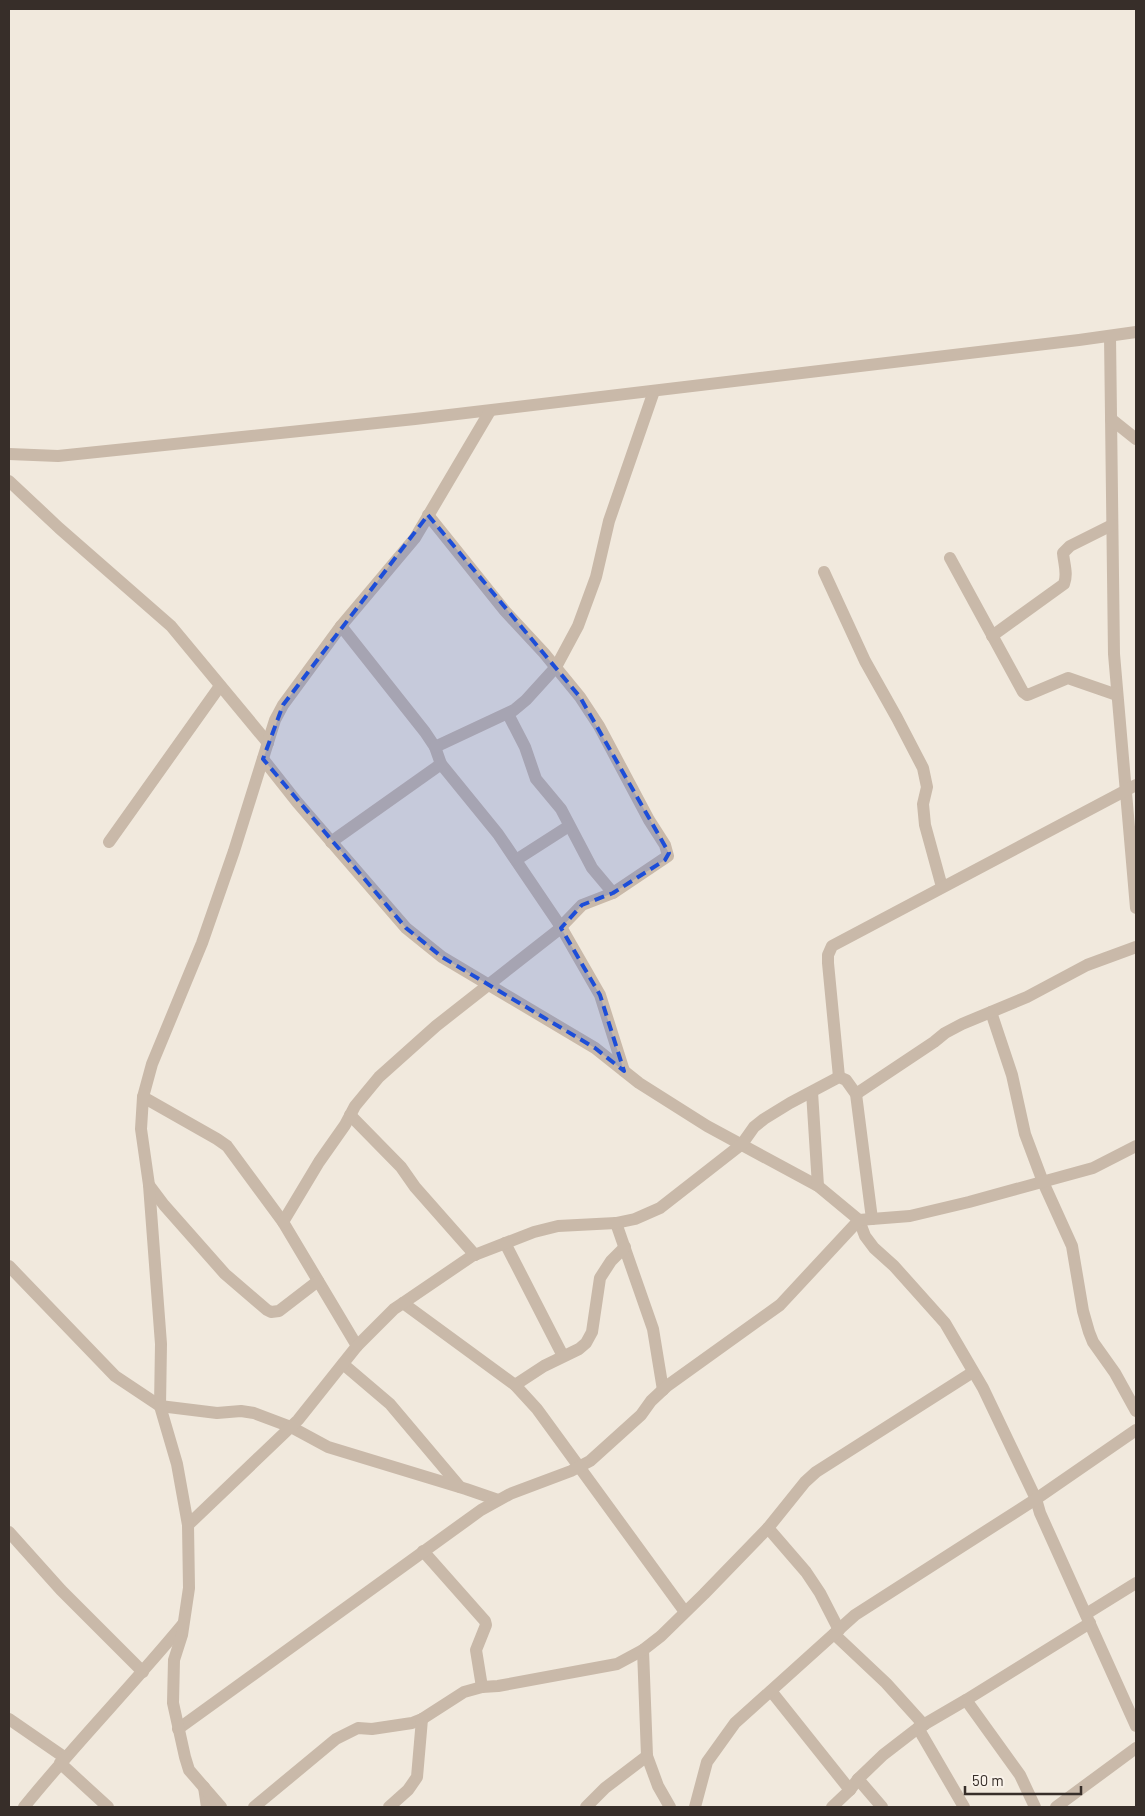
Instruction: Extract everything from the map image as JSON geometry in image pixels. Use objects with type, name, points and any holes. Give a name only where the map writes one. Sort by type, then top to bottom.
[{"type":"street","points":[[9,454],[58,456],[490,411],[1136,332]]},
{"type":"street","points":[[1110,336],[1114,654],[1117,695],[1131,787],[1136,908]]},
{"type":"street","points":[[435,747],[508,714],[526,700],[556,667],[578,626],[596,577],[609,521],[654,391]]},
{"type":"street","points":[[221,1807],[189,1770],[172,1703],[174,1660],[184,1624],[190,1588],[188,1525],[177,1464],[160,1406],[161,1344],[149,1185],[142,1129],[143,1097],[152,1064],[202,944],[234,851],[275,720],[283,705],[341,626],[415,538],[490,411]]},
{"type":"street","points":[[1111,419],[1136,439]]},
{"type":"street","points":[[9,481],[170,626],[268,743]]},
{"type":"street","points":[[283,1222],[319,1162],[346,1125],[355,1106],[378,1077],[436,1026],[561,927],[582,905],[613,893],[665,860],[669,853],[599,726],[580,697],[556,667],[505,611],[428,516]]},
{"type":"street","points":[[992,636],[1064,584],[1067,577],[1063,553],[1070,546],[1112,525]]},
{"type":"street","points":[[950,558],[1023,692],[1027,695],[1068,678],[1117,695]]},
{"type":"street","points":[[824,572],[872,675],[923,768],[927,787],[923,804],[925,826],[942,887]]},
{"type":"street","points":[[341,626],[425,732],[435,747],[441,764],[498,834],[561,927],[600,995],[624,1071]]},
{"type":"street","points":[[109,842],[220,686]]},
{"type":"street","points":[[508,714],[525,747],[536,779],[561,809],[592,868],[613,893]]},
{"type":"street","points":[[263,758],[297,802],[406,928],[442,957],[595,1048],[639,1083],[708,1126],[818,1186],[865,1220]]},
{"type":"street","points":[[331,842],[441,764]]},
{"type":"street","points":[[839,1078],[828,963],[828,955],[832,946],[1131,787]]},
{"type":"street","points":[[516,860],[569,826]]},
{"type":"street","points":[[856,1094],[934,1042],[944,1033],[1027,997],[1086,965],[1136,947]]},
{"type":"street","points":[[991,1012],[1012,1075],[1025,1134],[1043,1182],[1072,1246],[1083,1311],[1093,1342],[1115,1373],[1136,1412]]},
{"type":"street","points":[[188,1525],[298,1420],[357,1346],[394,1309],[475,1255],[505,1243],[534,1232],[558,1226],[616,1223],[634,1219],[660,1208],[742,1144],[754,1127],[764,1119],[839,1078],[846,1080],[856,1094],[865,1236],[945,1323],[982,1388],[1036,1499],[1040,1513],[1136,1726]]},
{"type":"street","points":[[812,1092],[818,1186]]},
{"type":"street","points":[[143,1097],[217,1138],[227,1146],[283,1222],[357,1346]]},
{"type":"street","points":[[350,1115],[401,1167],[415,1187],[475,1255]]},
{"type":"street","points":[[178,1729],[481,1510],[510,1494],[580,1467],[590,1461],[641,1415],[663,1390],[780,1304],[865,1220],[910,1216],[1043,1182],[1093,1168],[1136,1146]]},
{"type":"street","points":[[149,1185],[164,1205],[226,1274],[267,1310],[279,1312],[318,1280]]},
{"type":"street","points":[[616,1223],[653,1328],[663,1390]]},
{"type":"street","points":[[505,1243],[563,1356]]},
{"type":"street","points":[[515,1385],[544,1366],[579,1349],[586,1343],[592,1332],[600,1278],[610,1261],[624,1246]]},
{"type":"street","points":[[9,1266],[114,1376],[160,1406],[217,1413],[241,1411],[254,1413],[291,1427],[328,1447],[498,1500]]},
{"type":"street","points":[[403,1303],[515,1385],[537,1409],[685,1612]]},
{"type":"street","points":[[343,1364],[390,1404],[460,1487]]},
{"type":"street","points":[[254,1807],[345,1733],[358,1728],[372,1729],[412,1723],[422,1719],[464,1692],[482,1687],[498,1686],[617,1664],[643,1650],[661,1636],[768,1528],[805,1482],[816,1472],[973,1372]]},
{"type":"street","points":[[695,1807],[708,1762],[735,1723],[855,1615],[1036,1499],[1136,1430]]},
{"type":"street","points":[[768,1528],[806,1572],[820,1593],[836,1632],[886,1683],[921,1727],[964,1807]]},
{"type":"street","points":[[9,1532],[61,1590],[143,1672]]},
{"type":"street","points":[[423,1551],[485,1621],[486,1624],[476,1650],[482,1687]]},
{"type":"street","points":[[832,1807],[883,1754],[1088,1618],[1136,1583]]},
{"type":"street","points":[[24,1807],[62,1760],[143,1672],[184,1624]]},
{"type":"street","points":[[643,1650],[647,1756],[658,1786],[670,1807]]},
{"type":"street","points":[[771,1691],[850,1790]]},
{"type":"street","points":[[966,1700],[1020,1776],[1035,1807]]},
{"type":"street","points":[[9,1719],[62,1760],[108,1807]]},
{"type":"street","points":[[388,1807],[408,1790],[417,1777],[422,1719]]},
{"type":"street","points":[[1056,1807],[1136,1748]]},
{"type":"street","points":[[586,1807],[605,1788],[647,1756]]},
{"type":"street","points":[[858,1779],[882,1807]]},
{"type":"street","points":[[204,1787],[207,1807]]},
{"type":"highlighted area","points":[[428,515],[580,697],[669,853],[665,860],[613,893],[582,905],[561,928],[600,995],[624,1071],[595,1048],[442,957],[406,928],[263,759],[283,705]]}]
